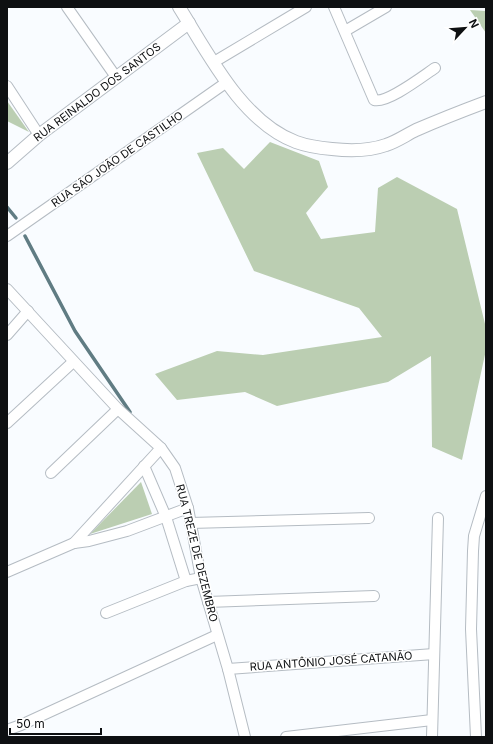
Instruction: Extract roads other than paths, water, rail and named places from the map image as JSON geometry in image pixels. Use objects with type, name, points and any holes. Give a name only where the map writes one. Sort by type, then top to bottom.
[{"type":"street","points":[[67,7],[116,77]]},
{"type":"street","points":[[180,7],[227,82],[260,120],[276,132],[296,143],[348,151],[386,145],[416,130],[486,102]]},
{"type":"street","points":[[214,62],[306,7]]},
{"type":"street","points":[[334,7],[346,31],[374,100],[378,101],[388,98],[435,68]]},
{"type":"street","points":[[346,31],[386,7]]},
{"type":"street","name":"RUA REINALDO DOS SANTOS","points":[[7,163],[39,135],[189,23]]},
{"type":"street","name":"RUA SÃO JOÃO DE CASTILHO","points":[[7,236],[227,82]]},
{"type":"street","points":[[7,86],[39,135]]},
{"type":"street","name":"RUA TREZE DE DEZEMBRO","points":[[7,288],[73,362],[118,409],[161,448],[175,468],[188,508],[201,578],[228,669],[245,737]]},
{"type":"street","points":[[7,335],[28,311]]},
{"type":"street","points":[[7,424],[73,362]]},
{"type":"street","points":[[51,473],[118,409]]},
{"type":"street","points":[[74,542],[161,448]]},
{"type":"street","name":"RUA TREZE DE DEZEMBRO","points":[[144,466],[166,517],[186,582]]},
{"type":"street","points":[[476,737],[471,629],[473,551],[474,536],[486,496]]},
{"type":"street","points":[[7,572],[74,542],[111,535],[166,517],[188,508]]},
{"type":"street","points":[[190,523],[369,518]]},
{"type":"street","points":[[432,737],[438,518]]},
{"type":"street","points":[[106,614],[186,582],[201,578]]},
{"type":"street","points":[[208,602],[374,596]]},
{"type":"street","points":[[7,730],[21,725],[217,635]]},
{"type":"street","name":"RUA ANTÔNIO JOSÉ CATANÃO","points":[[228,669],[434,654]]},
{"type":"street","points":[[286,737],[432,720]]},
{"type":"waterway","points":[[7,207],[16,218]]},
{"type":"waterway","points":[[25,236],[75,331],[130,412]]}]
